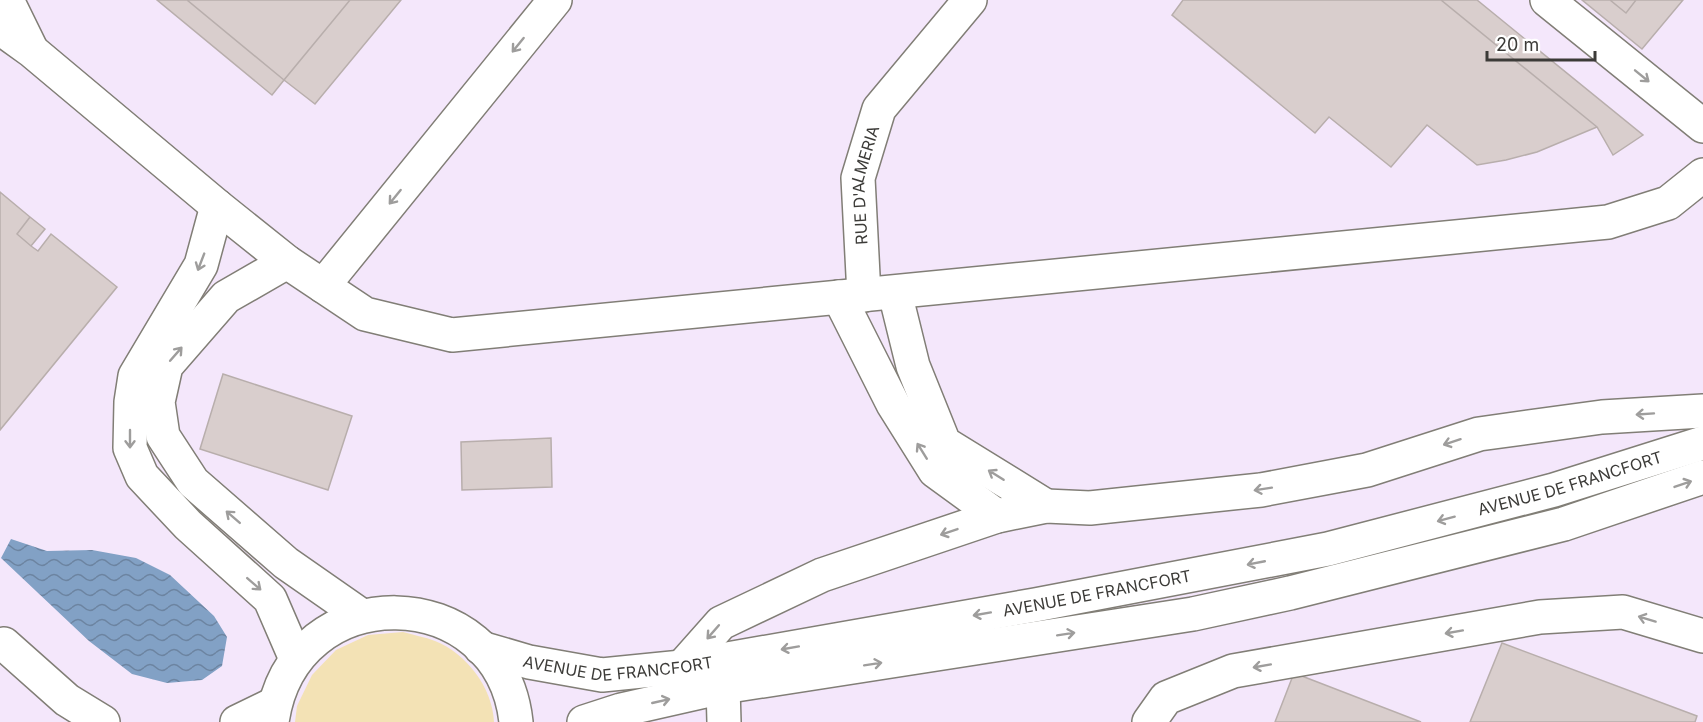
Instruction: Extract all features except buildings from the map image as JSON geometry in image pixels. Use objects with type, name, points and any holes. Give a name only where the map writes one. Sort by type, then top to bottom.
[{"type":"street","points":[[7,0],[32,51]]},
{"type":"street","points":[[323,286],[555,0]]},
{"type":"street","name":"RUE D'ALMERIA","points":[[866,295],[858,178],[879,109],[970,0]]},
{"type":"street","points":[[1547,0],[1703,126]]},
{"type":"street","points":[[0,28],[32,51],[287,262],[365,314],[453,335],[1608,222],[1668,203],[1703,175]]},
{"type":"street","points":[[217,206],[201,265],[135,376],[131,402],[130,448],[142,476],[172,509],[270,598],[296,659]]},
{"type":"street","points":[[287,262],[226,297],[166,366],[158,402],[163,436],[193,482],[286,563],[362,616]]},
{"type":"street","points":[[866,295],[913,366],[944,443],[1046,506]]},
{"type":"street","points":[[866,295],[893,404],[935,471],[997,516]]},
{"type":"street","points":[[682,667],[721,623],[822,575],[997,516],[1046,506],[1090,508],[1261,490],[1367,470],[1479,434],[1602,417],[1703,411]]},
{"type":"street","name":"AVENUE DE FRANCFORT","points":[[481,648],[529,662],[602,675],[682,667],[1035,605],[1328,549],[1554,490],[1703,442]]},
{"type":"street","name":"AVENUE DE FRANCFORT","points":[[584,722],[630,716],[723,687],[1193,614],[1290,593],[1564,524],[1703,477]]},
{"type":"street","points":[[1290,593],[1473,561],[1703,503]]},
{"type":"street","points":[[237,722],[273,713],[283,680],[296,659],[322,635],[337,625],[362,616],[394,612],[426,616],[455,628],[481,648],[502,674],[514,706],[516,722]]},
{"type":"street","points":[[1149,722],[1166,698],[1233,671],[1540,617],[1623,612],[1703,636]]},
{"type":"street","points":[[1,641],[67,700],[103,722]]},
{"type":"street","points":[[723,687],[724,722]]},
{"type":"shaded area","points":[[0,0],[1703,0],[1703,722],[0,722]]},
{"type":"shaded area","points":[[403,632],[435,641],[467,663],[476,673],[489,697],[494,722],[295,722],[297,706],[312,675],[336,650],[368,635]]},
{"type":"water","points":[[11,539],[47,551],[92,550],[136,558],[170,575],[214,616],[227,637],[222,666],[202,680],[167,683],[132,674],[89,641],[1,558]]}]
